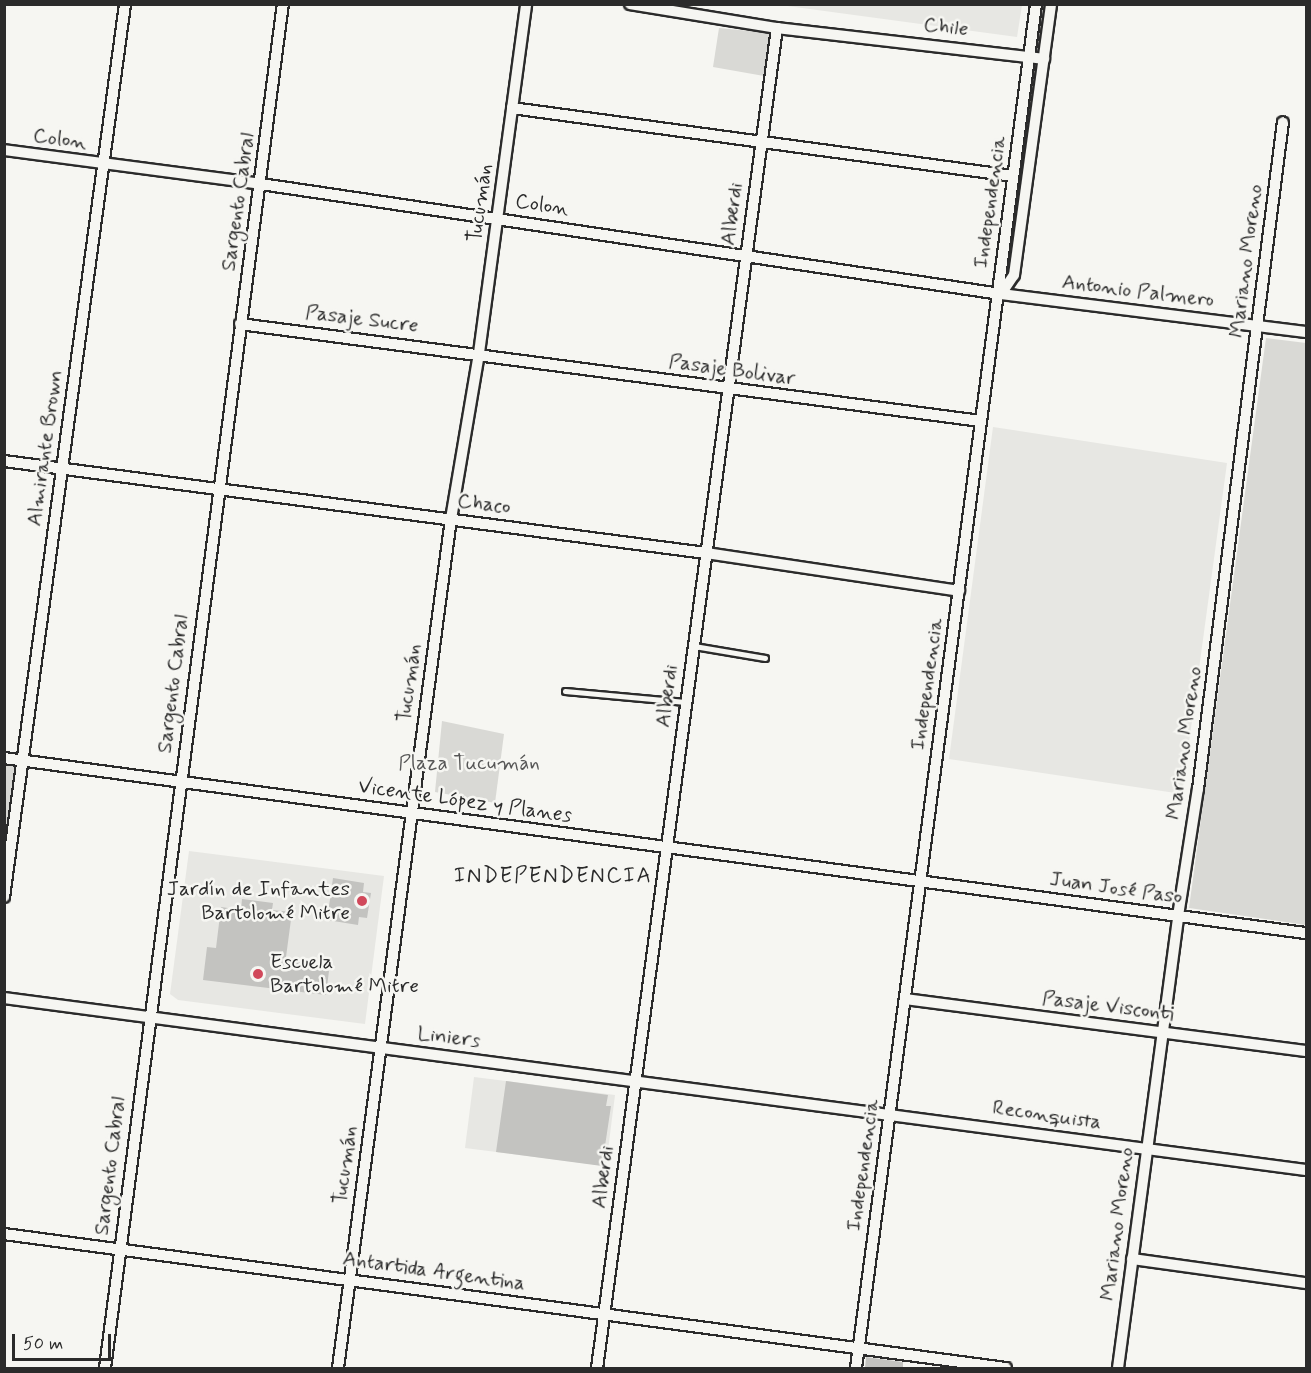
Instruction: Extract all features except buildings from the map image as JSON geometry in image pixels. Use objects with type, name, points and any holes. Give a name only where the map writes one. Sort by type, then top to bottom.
[{"type":"street","name":"Almirante Brown","points":[[4,897],[125,4]]},
{"type":"street","name":"Sargento Cabral","points":[[105,1368],[217,488],[261,184],[283,4]]},
{"type":"street","name":"Tucumán","points":[[338,1368],[451,519],[479,352],[526,4]]},
{"type":"street","name":"Chile","points":[[630,4],[777,28],[1044,59]]},
{"type":"street","name":"Independencia","points":[[856,1368],[981,421],[1001,294],[999,278],[1036,4]]},
{"type":"street","points":[[1001,294],[1014,275],[1051,4]]},
{"type":"street","name":"Alberdi","points":[[597,1368],[777,28]]},
{"type":"street","points":[[512,108],[762,140],[1013,176]]},
{"type":"street","name":"Mariano Moreno","points":[[1118,1368],[1178,916],[1198,789],[1283,122]]},
{"type":"street","name":"Colon","points":[[4,150],[498,218],[1001,294]]},
{"type":"street","name":"Antonio Palmero","points":[[1001,294],[1306,332]]},
{"type":"street","name":"Pasaje Sucre","points":[[240,324],[479,352]]},
{"type":"street","name":"Pasaje Bolivar","points":[[479,352],[728,390],[981,421]]},
{"type":"street","name":"Chaco","points":[[4,461],[706,553],[959,591]]},
{"type":"street","name":"Vicente López y Planes","points":[[4,758],[666,849],[920,881]]},
{"type":"street","name":"Juan José Paso","points":[[920,881],[1306,933]]},
{"type":"street","name":"Liniers","points":[[4,998],[380,1048],[636,1078],[890,1113]]},
{"type":"street","name":"Pasaje Visconti","points":[[905,999],[1306,1051]]},
{"type":"street","name":"Reconquista","points":[[890,1113],[1306,1170]]},
{"type":"street","name":"Antartida Argentina","points":[[4,1234],[120,1247],[1006,1368]]},
{"type":"street","points":[[1132,1259],[1306,1283]]},
{"type":"lane","points":[[694,646],[765,658]]},
{"type":"lane","points":[[565,691],[686,702]]},
{"type":"shaded area","points":[[1022,4],[1017,37],[780,5]]},
{"type":"shaded area","points":[[993,427],[1227,463],[1182,794],[949,759]]},
{"type":"shaded area","points":[[189,851],[384,876],[365,1024],[178,1000],[170,994]]},
{"type":"shaded area","points":[[474,1077],[615,1095],[606,1166],[465,1148]]},
{"type":"green space","points":[[1040,5],[1046,5],[1011,273],[1004,281]]},
{"type":"green space","points":[[719,28],[770,33],[764,76],[713,67]]},
{"type":"green space","points":[[1266,338],[1306,343],[1306,925],[1189,908]]},
{"type":"green space","name":"Plaza Tucumán","points":[[442,721],[504,734],[495,803],[435,792]]},
{"type":"green space","points":[[5,758],[23,761],[5,897]]},
{"type":"waterway","points":[[1036,46],[1042,4]]},
{"type":"place","name":"Jardín de Infantes Bartolomé Mitre","points":[[362,901]]},
{"type":"place","name":"Escuela Bartolomé Mitre","points":[[258,974]]},
{"type":"district","name":"INDEPENDENCIA","points":[[553,877]]}]
